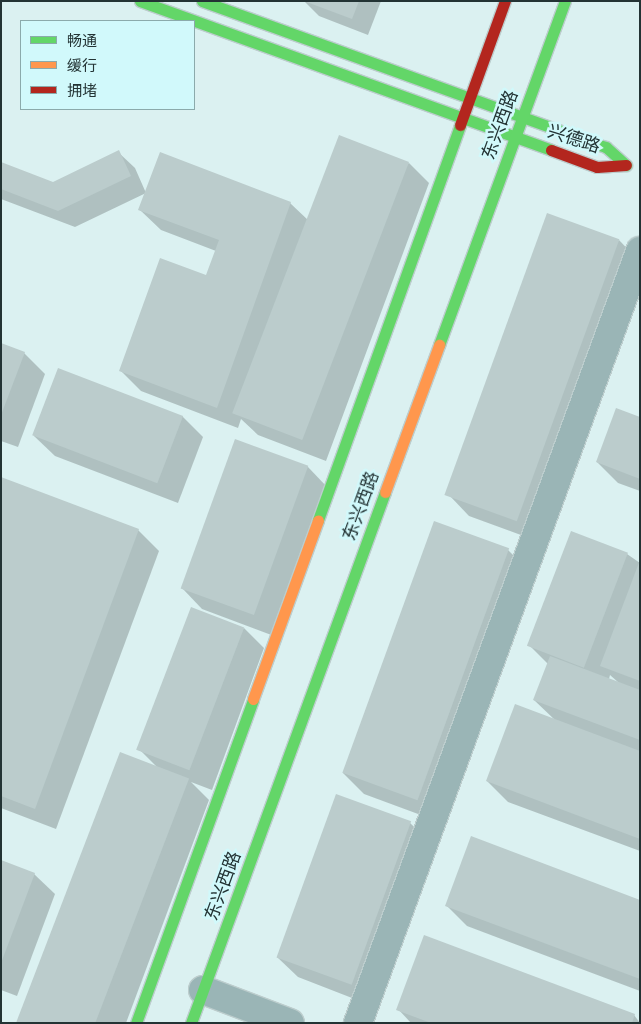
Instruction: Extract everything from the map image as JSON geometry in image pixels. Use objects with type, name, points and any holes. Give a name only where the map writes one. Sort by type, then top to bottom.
[{"type":"main road","name":"兴德路","points":[[140,1],[192,20]]},
{"type":"main road","name":"兴德路","points":[[202,1],[606,147],[633,167]]},
{"type":"main road","name":"东兴西路","points":[[136,1023],[505,1]]},
{"type":"main road","name":"东兴西路","points":[[192,1023],[565,1]]},
{"type":"main road","name":"兴德路","points":[[195,21],[597,167],[633,167]]},
{"type":"street","points":[[358,1023],[640,251]]},
{"type":"street","points":[[203,990],[290,1023]]},
{"type":"building","points":[[304,1],[359,1],[352,19]]},
{"type":"building","points":[[339,135],[409,162],[302,440],[232,413]]},
{"type":"building","points":[[119,150],[131,176],[58,211],[1,189],[1,162],[53,182]]},
{"type":"building","points":[[160,152],[291,202],[217,408],[119,371],[160,258],[206,275],[219,240],[138,210]]},
{"type":"building","points":[[547,213],[619,239],[517,521],[444,495]]},
{"type":"building","points":[[1,343],[25,352],[1,415]]},
{"type":"building","points":[[58,368],[183,416],[157,483],[32,435]]},
{"type":"building","points":[[616,408],[640,417],[640,479],[596,462]]},
{"type":"building","points":[[235,439],[308,466],[254,615],[181,588]]},
{"type":"building","points":[[1,477],[139,529],[35,809],[1,796]]},
{"type":"building","points":[[434,521],[509,548],[418,800],[342,773]]},
{"type":"building","points":[[571,531],[628,553],[584,668],[527,646]]},
{"type":"building","points":[[640,560],[640,681],[600,666]]},
{"type":"building","points":[[191,607],[244,627],[189,770],[136,750]]},
{"type":"building","points":[[550,656],[640,690],[640,740],[533,700]]},
{"type":"building","points":[[515,704],[640,751],[640,839],[486,781]]},
{"type":"building","points":[[120,752],[189,779],[95,1023],[16,1022]]},
{"type":"building","points":[[336,794],[411,821],[352,985],[276,958]]},
{"type":"building","points":[[471,836],[640,900],[640,979],[445,906]]},
{"type":"building","points":[[1,860],[35,873],[1,963]]},
{"type":"building","points":[[424,935],[635,1014],[632,1023],[431,1023],[396,1010]]},
{"type":"traffic: fast","points":[[140,1],[192,20]]},
{"type":"traffic: fast","points":[[202,1],[606,147],[626,165]]},
{"type":"traffic: fast","points":[[439,345],[565,1]]},
{"type":"traffic: fast","points":[[195,21],[551,150]]},
{"type":"traffic: fast","points":[[318,520],[460,125]]},
{"type":"traffic: fast","points":[[191,1023],[385,492]]},
{"type":"traffic: fast","points":[[136,1023],[253,699]]},
{"type":"traffic: slow","points":[[385,492],[439,345]]},
{"type":"traffic: slow","points":[[253,699],[318,520]]},
{"type":"traffic: jam","points":[[460,125],[505,1]]},
{"type":"traffic: jam","points":[[551,150],[597,167],[626,165]]}]
